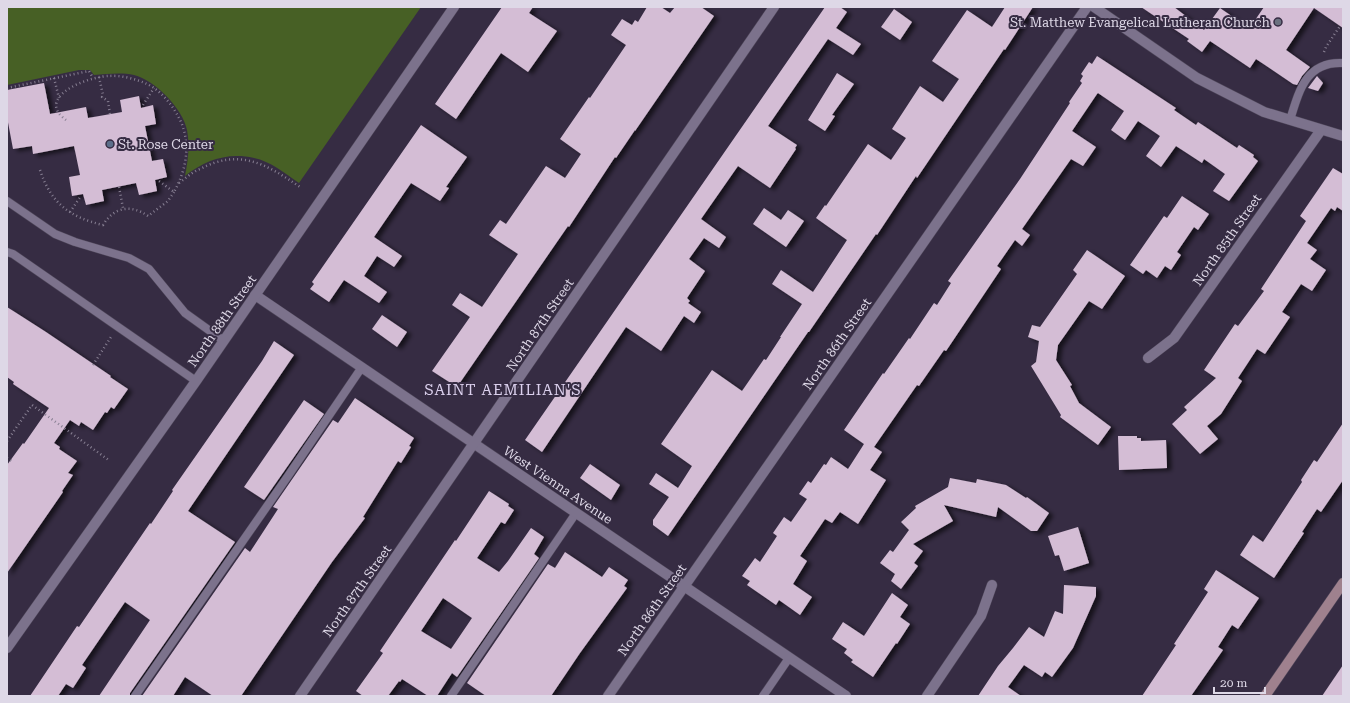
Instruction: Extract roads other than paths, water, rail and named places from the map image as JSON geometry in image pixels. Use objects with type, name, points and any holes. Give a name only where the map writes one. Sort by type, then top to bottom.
[{"type":"street","name":"North 88th Street","points":[[7,648],[224,341],[454,7]]},
{"type":"street","name":"North 87th Street","points":[[300,696],[774,7]]},
{"type":"street","name":"North 86th Street","points":[[608,696],[1088,7]]},
{"type":"street","points":[[1094,7],[1197,78],[1264,112],[1343,136]]},
{"type":"street","name":"North 85th Street","points":[[1148,358],[1174,338],[1321,130]]},
{"type":"street","name":"West Vienna Avenue","points":[[256,295],[846,696]]},
{"type":"street","points":[[1265,696],[1343,583]]},
{"type":"street","points":[[927,696],[981,616],[992,585]]},
{"type":"lane","points":[[1290,120],[1304,82],[1316,68],[1332,63],[1343,63]]},
{"type":"lane","points":[[7,201],[55,234],[75,242],[129,258],[149,270],[185,313],[224,341]]},
{"type":"lane","points":[[7,252],[13,254],[196,381]]},
{"type":"lane","points":[[135,696],[362,367]]},
{"type":"lane","points":[[451,696],[576,513]]},
{"type":"lane","points":[[763,696],[789,658]]},
{"type":"place","name":"St. Matthew Evangelical Lutheran Church","points":[[1278,22]]},
{"type":"place","name":"St. Rose Center","points":[[110,144]]},
{"type":"district","name":"SAINT AEMILIAN'S","points":[[503,390]]}]
